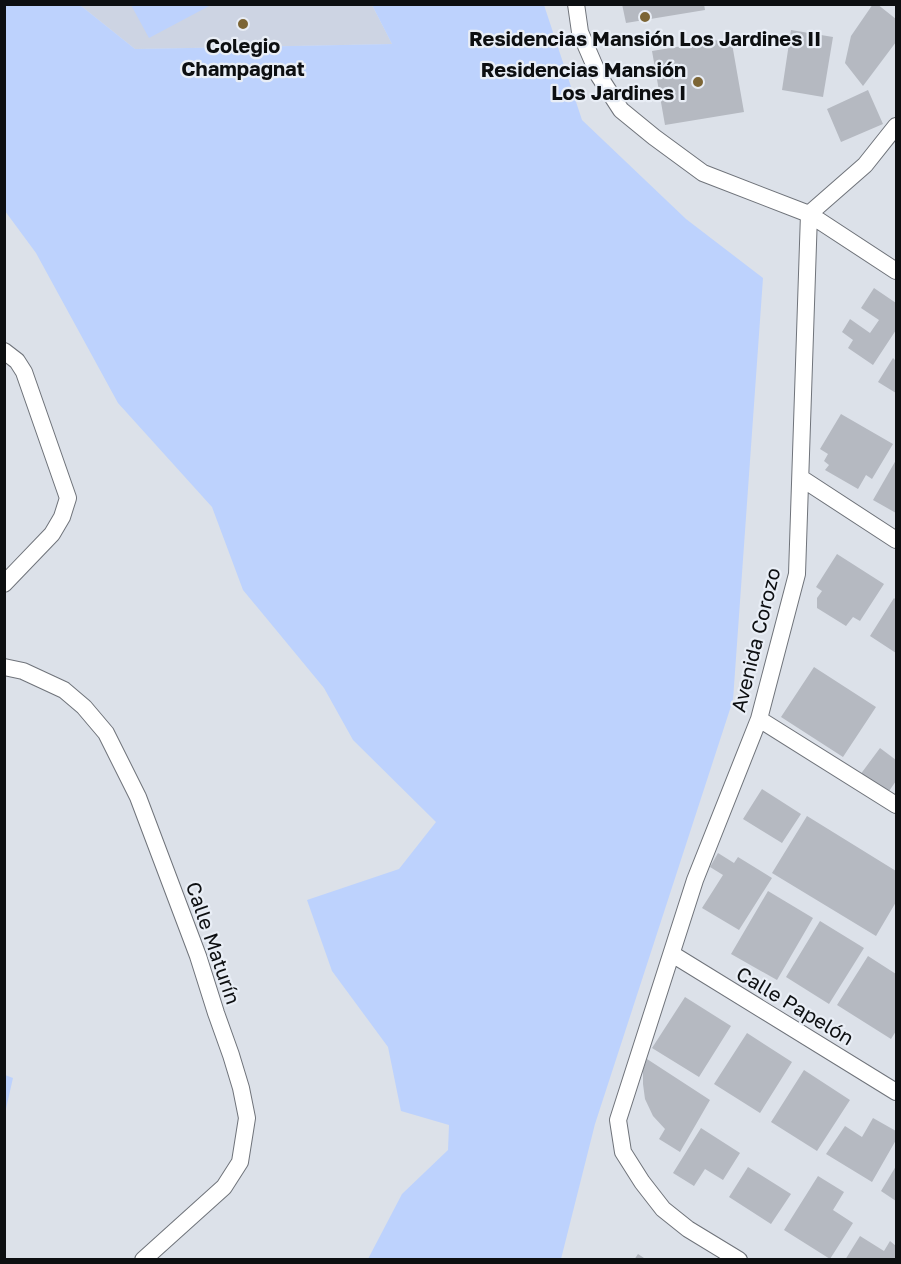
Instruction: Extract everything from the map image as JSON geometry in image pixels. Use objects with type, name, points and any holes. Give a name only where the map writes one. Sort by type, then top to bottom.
[{"type":"street","points":[[576,4],[580,32],[599,76],[621,110],[703,173],[809,214],[897,271]]},
{"type":"street","points":[[809,214],[866,165],[897,126]]},
{"type":"street","name":"Avenida Corozo","points":[[739,1260],[688,1229],[663,1209],[623,1152],[618,1120],[695,880],[759,719],[797,574],[809,214]]},
{"type":"street","points":[[4,351],[17,361],[24,372],[68,498],[62,517],[52,534],[4,584]]},
{"type":"street","points":[[801,478],[897,540]]},
{"type":"street","name":"Calle Maturín","points":[[4,667],[23,671],[64,690],[84,706],[106,733],[138,797],[198,956],[241,1088],[247,1118],[240,1162],[224,1187],[144,1260]]},
{"type":"street","points":[[759,719],[897,805]]},
{"type":"street","name":"Calle Papelón","points":[[672,954],[897,1092]]},
{"type":"shaded area","points":[[5,4],[80,5],[135,49],[392,44],[372,5],[544,5],[582,120],[686,219],[763,278],[733,700],[595,1124],[561,1259],[368,1259],[402,1194],[448,1150],[449,1125],[401,1111],[388,1047],[332,971],[307,900],[399,869],[436,822],[353,740],[324,688],[243,590],[212,507],[118,403],[36,253],[5,211]]},
{"type":"shaded area","name":"Colegio Champagnat","points":[[80,5],[372,5],[392,44],[135,49]]},
{"type":"shaded area","points":[[131,5],[211,5],[149,38]]},
{"type":"shaded area","points":[[4,1075],[13,1078],[5,1113]]},
{"type":"building","name":"Residencias Mansión Los Jardines II","points":[[622,4],[704,4],[705,10],[626,23]]},
{"type":"building","points":[[873,4],[877,4],[896,19],[896,42],[863,86],[845,63],[851,36]]},
{"type":"building","points":[[791,30],[833,37],[823,97],[782,90]]},
{"type":"building","name":"Residencias Mansión Los Jardines I","points":[[731,38],[744,112],[665,125],[652,51]]},
{"type":"building","points":[[868,90],[883,124],[841,142],[827,109]]},
{"type":"building","points":[[874,288],[896,303],[896,330],[873,365],[848,348],[853,340],[842,332],[850,319],[870,333],[879,320],[861,308]]},
{"type":"building","points":[[893,358],[896,361],[896,393],[878,382]]},
{"type":"building","points":[[841,414],[893,444],[872,479],[866,475],[858,489],[825,470],[829,465],[824,461],[828,454],[820,449]]},
{"type":"building","points":[[896,460],[896,513],[873,500]]},
{"type":"building","points":[[837,554],[884,584],[860,621],[853,617],[846,626],[817,608],[817,598],[822,591],[816,587]]},
{"type":"building","points":[[894,598],[896,600],[896,653],[870,636]]},
{"type":"building","points":[[814,667],[876,707],[843,757],[781,717]]},
{"type":"building","points":[[880,748],[896,760],[896,781],[887,794],[860,775]]},
{"type":"building","points":[[762,789],[801,814],[782,843],[743,819]]},
{"type":"building","points":[[807,816],[896,871],[896,902],[876,936],[772,873]]},
{"type":"building","points":[[718,853],[734,863],[738,857],[772,878],[739,930],[702,908],[723,875],[710,867]]},
{"type":"building","points":[[768,891],[813,918],[777,980],[731,954]]},
{"type":"building","points":[[820,921],[864,948],[829,1004],[786,977]]},
{"type":"building","points":[[868,956],[896,974],[896,1031],[891,1039],[837,1005]]},
{"type":"building","points":[[685,997],[731,1026],[699,1077],[652,1048]]},
{"type":"building","points":[[747,1033],[792,1062],[760,1113],[714,1084]]},
{"type":"building","points":[[647,1059],[710,1100],[680,1152],[659,1139],[665,1129],[653,1116],[645,1099],[643,1070]]},
{"type":"building","points":[[804,1070],[850,1100],[817,1151],[771,1122]]},
{"type":"building","points":[[873,1118],[896,1131],[896,1140],[872,1182],[826,1154],[845,1126],[862,1137]]},
{"type":"building","points":[[701,1128],[740,1153],[723,1180],[705,1169],[694,1186],[673,1173]]},
{"type":"building","points":[[896,1166],[896,1201],[881,1191]]},
{"type":"building","points":[[748,1167],[791,1194],[771,1224],[729,1197]]},
{"type":"building","points":[[818,1176],[844,1192],[833,1210],[853,1223],[830,1259],[784,1230]]},
{"type":"building","points":[[860,1236],[884,1251],[890,1241],[896,1246],[896,1260],[845,1260]]},
{"type":"building","points":[[638,1254],[647,1260],[634,1260]]},
{"type":"place","name":"Residencias Mansión Los Jardines II","points":[[645,17]]},
{"type":"place","name":"Colegio Champagnat","points":[[243,24]]},
{"type":"place","name":"Residencias Mansión Los Jardines I","points":[[698,82]]}]
